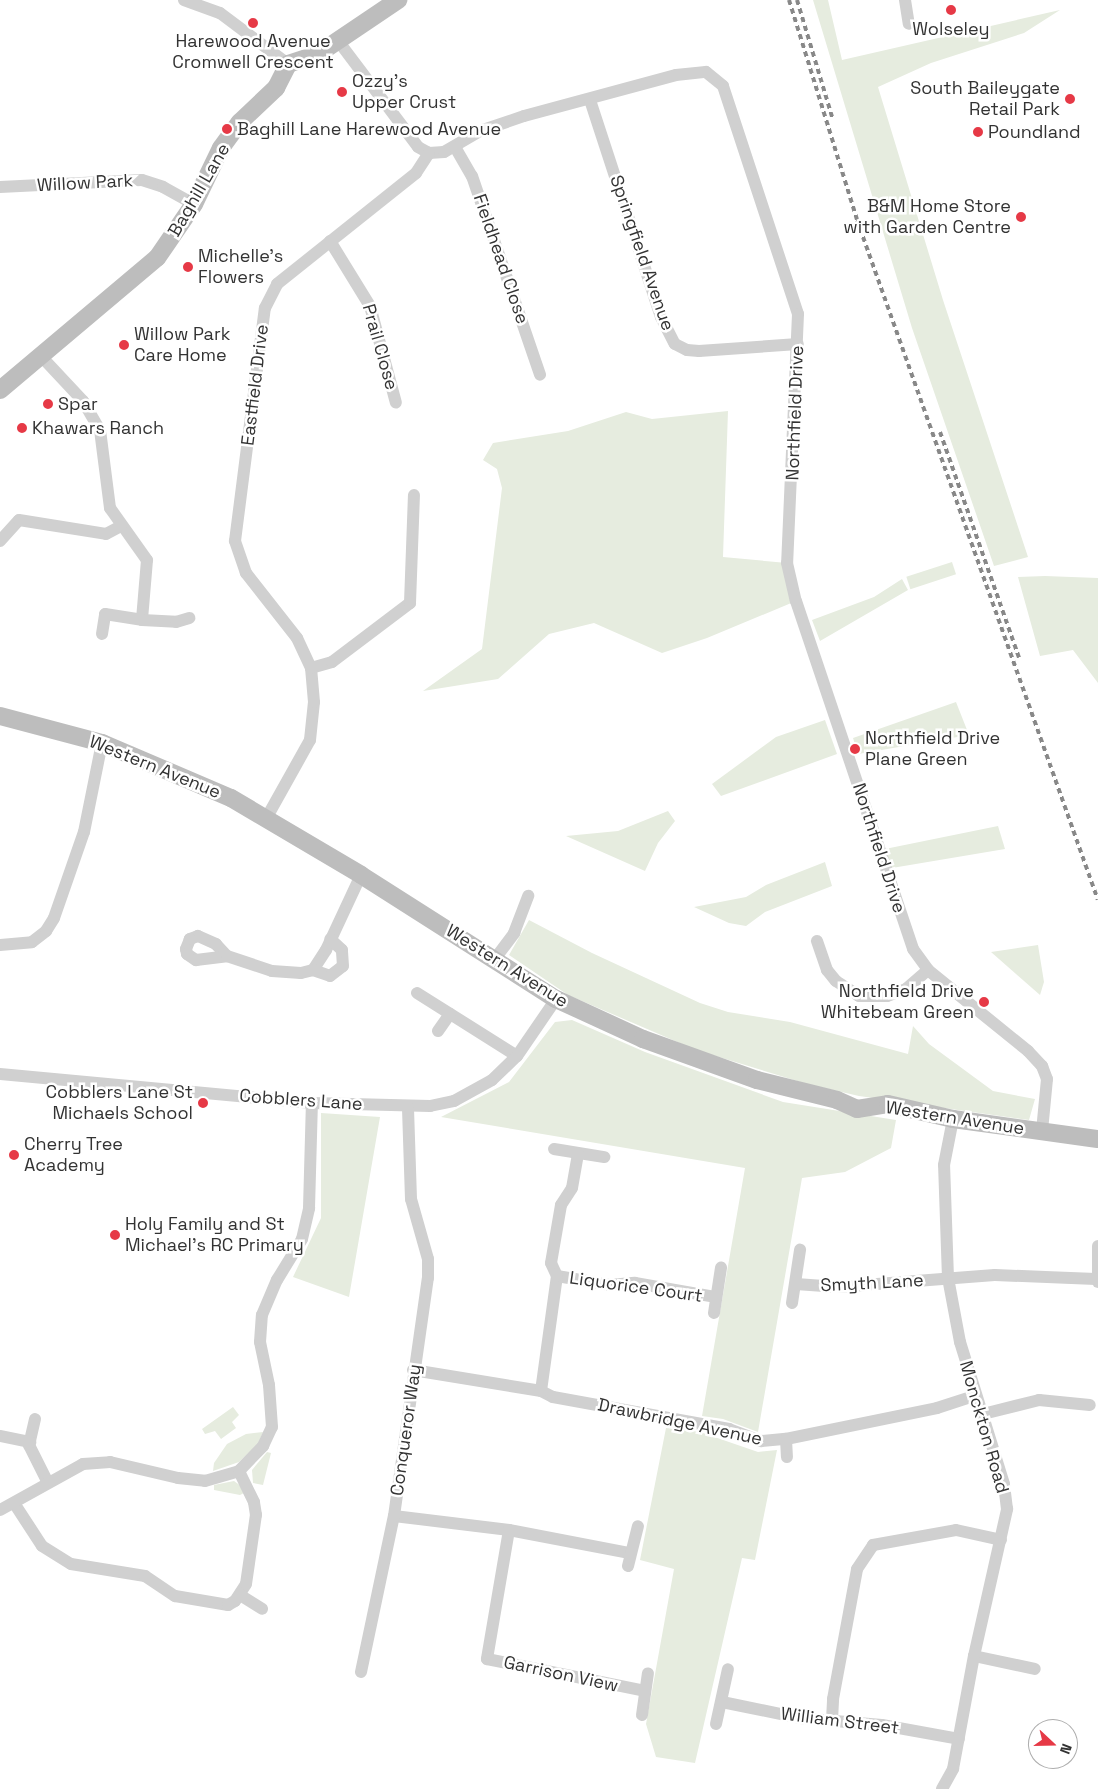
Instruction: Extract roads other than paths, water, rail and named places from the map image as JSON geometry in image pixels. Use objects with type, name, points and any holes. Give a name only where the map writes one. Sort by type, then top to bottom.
[{"type":"street","points":[[184,0],[220,13],[288,64],[318,54],[339,42],[398,0]]},
{"type":"street","points":[[214,0],[220,13]]},
{"type":"street","points":[[905,0],[909,24]]},
{"type":"street","points":[[339,42],[418,147],[429,153]]},
{"type":"street","name":"Baghill Lane","points":[[2,384],[157,258],[194,204],[221,148],[240,122],[276,88],[288,64]]},
{"type":"street","name":"Northfield Drive","points":[[429,153],[444,152],[480,131],[524,116],[698,70],[712,74],[724,86],[795,297],[798,344],[787,563],[790,582],[910,940],[928,970],[1028,1051],[1042,1066],[1046,1079],[1042,1131]]},
{"type":"street","name":"Springfield Avenue","points":[[590,100],[660,317],[675,344],[687,350],[699,351],[798,344]]},
{"type":"street","name":"Fieldhead Close","points":[[454,147],[472,176],[540,375]]},
{"type":"street","name":"Eastfield Drive","points":[[267,817],[310,740],[314,718],[311,668],[297,638],[246,573],[235,541],[265,308],[277,284],[416,173],[429,153]]},
{"type":"street","name":"Willow Park","points":[[0,187],[142,180],[163,187],[194,204]]},
{"type":"street","name":"Prail Close","points":[[330,241],[370,306],[396,403]]},
{"type":"street","points":[[40,355],[83,401],[100,430],[110,508],[147,560],[142,620]]},
{"type":"street","points":[[311,668],[332,662],[410,604],[414,495]]},
{"type":"street","points":[[0,541],[19,520],[106,534],[121,526]]},
{"type":"street","points":[[102,634],[105,614],[142,620],[176,622],[189,618]]},
{"type":"street","name":"Western Avenue","points":[[0,716],[102,743],[191,779],[267,817],[556,998],[643,1039],[757,1080],[838,1100],[857,1109],[888,1104],[953,1119],[1042,1131]]},
{"type":"street","points":[[0,945],[32,942],[46,931],[54,918],[84,832],[102,743]]},
{"type":"street","points":[[313,970],[362,875]]},
{"type":"street","points":[[494,960],[514,933],[528,896]]},
{"type":"street","points":[[227,956],[272,972],[300,973],[313,970],[330,976],[344,966],[342,950],[330,939]]},
{"type":"street","points":[[817,941],[827,970],[836,981],[859,996],[872,998],[893,994],[906,989],[928,970]]},
{"type":"street","points":[[417,993],[516,1056]]},
{"type":"street","name":"Cobblers Lane","points":[[0,1074],[312,1103],[408,1108],[454,1101],[476,1091],[516,1056],[556,998]]},
{"type":"street","points":[[438,1031],[450,1014]]},
{"type":"street","points":[[0,1510],[83,1464],[110,1462],[178,1478],[205,1480],[239,1471],[263,1446],[272,1426],[269,1385],[260,1342],[262,1315],[277,1280],[302,1238],[309,1208],[312,1103]]},
{"type":"street","name":"Conqueror Way","points":[[408,1108],[411,1199],[428,1259],[394,1516],[509,1530],[629,1560],[638,1526]]},
{"type":"street","name":"Monckton Road","points":[[942,1789],[954,1769],[974,1656],[1007,1510],[1004,1484],[983,1414],[975,1396],[960,1342],[948,1278],[944,1165],[953,1119]]},
{"type":"street","points":[[1042,1131],[1098,1139]]},
{"type":"street","points":[[554,1149],[604,1157]]},
{"type":"street","points":[[541,1391],[557,1276],[551,1263],[561,1205],[572,1188],[578,1154]]},
{"type":"street","points":[[1097,1280],[1098,1246]]},
{"type":"street","name":"Smyth Lane","points":[[792,1303],[800,1250]]},
{"type":"street","name":"Liquorice Court","points":[[714,1312],[721,1268]]},
{"type":"street","name":"Smyth Lane","points":[[796,1284],[838,1287],[995,1274],[1097,1280]]},
{"type":"street","name":"Liquorice Court","points":[[557,1276],[610,1285],[635,1283],[716,1298]]},
{"type":"street","name":"Drawbridge Avenue","points":[[414,1370],[541,1391],[553,1396],[728,1429],[761,1440],[786,1438],[937,1408],[975,1396]]},
{"type":"street","points":[[983,1414],[1039,1400],[1090,1406]]},
{"type":"street","points":[[35,1419],[30,1442],[48,1483]]},
{"type":"street","points":[[2,1436],[30,1442]]},
{"type":"street","points":[[786,1438],[787,1457]]},
{"type":"street","points":[[14,1503],[42,1546],[71,1564],[145,1576],[175,1596],[217,1606],[228,1605],[240,1595],[246,1584],[256,1508],[239,1471]]},
{"type":"street","points":[[361,1672],[394,1516]]},
{"type":"street","name":"Garrison View","points":[[509,1530],[487,1659],[645,1692]]},
{"type":"street","points":[[832,1720],[833,1699],[857,1569],[873,1545],[956,1530],[1001,1540]]},
{"type":"street","points":[[240,1595],[262,1609]]},
{"type":"street","points":[[974,1656],[1034,1669]]},
{"type":"street","points":[[716,1724],[728,1669]]},
{"type":"street","points":[[642,1715],[648,1673]]},
{"type":"street","name":"William Street","points":[[722,1702],[800,1718],[882,1724],[959,1739]]},
{"type":"railway","points":[[789,0],[857,220],[1098,900]]},
{"type":"railway","points":[[797,0],[833,120]]},
{"type":"railway","points":[[940,432],[1019,658]]},
{"type":"place","name":"Wolseley","points":[[951,10]]},
{"type":"place","name":"Harewood Avenue Cromwell Crescent","points":[[253,23]]},
{"type":"place","name":"Ozzy's Upper Crust","points":[[342,92]]},
{"type":"place","name":"South Baileygate Retail Park","points":[[1070,99]]},
{"type":"place","name":"Baghill Lane Harewood Avenue","points":[[227,129]]},
{"type":"place","name":"Poundland","points":[[978,132]]},
{"type":"place","name":"B&M Home Store with Garden Centre","points":[[1021,217]]},
{"type":"place","name":"Michelle's Flowers","points":[[188,267]]},
{"type":"place","name":"Willow Park Care Home","points":[[124,345]]},
{"type":"place","name":"Spar","points":[[48,404]]},
{"type":"place","name":"Khawars Ranch","points":[[22,428]]},
{"type":"place","name":"Northfield Drive Plane Green","points":[[855,749]]},
{"type":"place","name":"Northfield Drive Whitebeam Green","points":[[984,1002]]},
{"type":"place","name":"Cobblers Lane St Michaels School","points":[[203,1103]]},
{"type":"place","name":"Cherry Tree Academy","points":[[14,1155]]},
{"type":"place","name":"Holy Family and St Michael's RC Primary","points":[[115,1235]]}]
